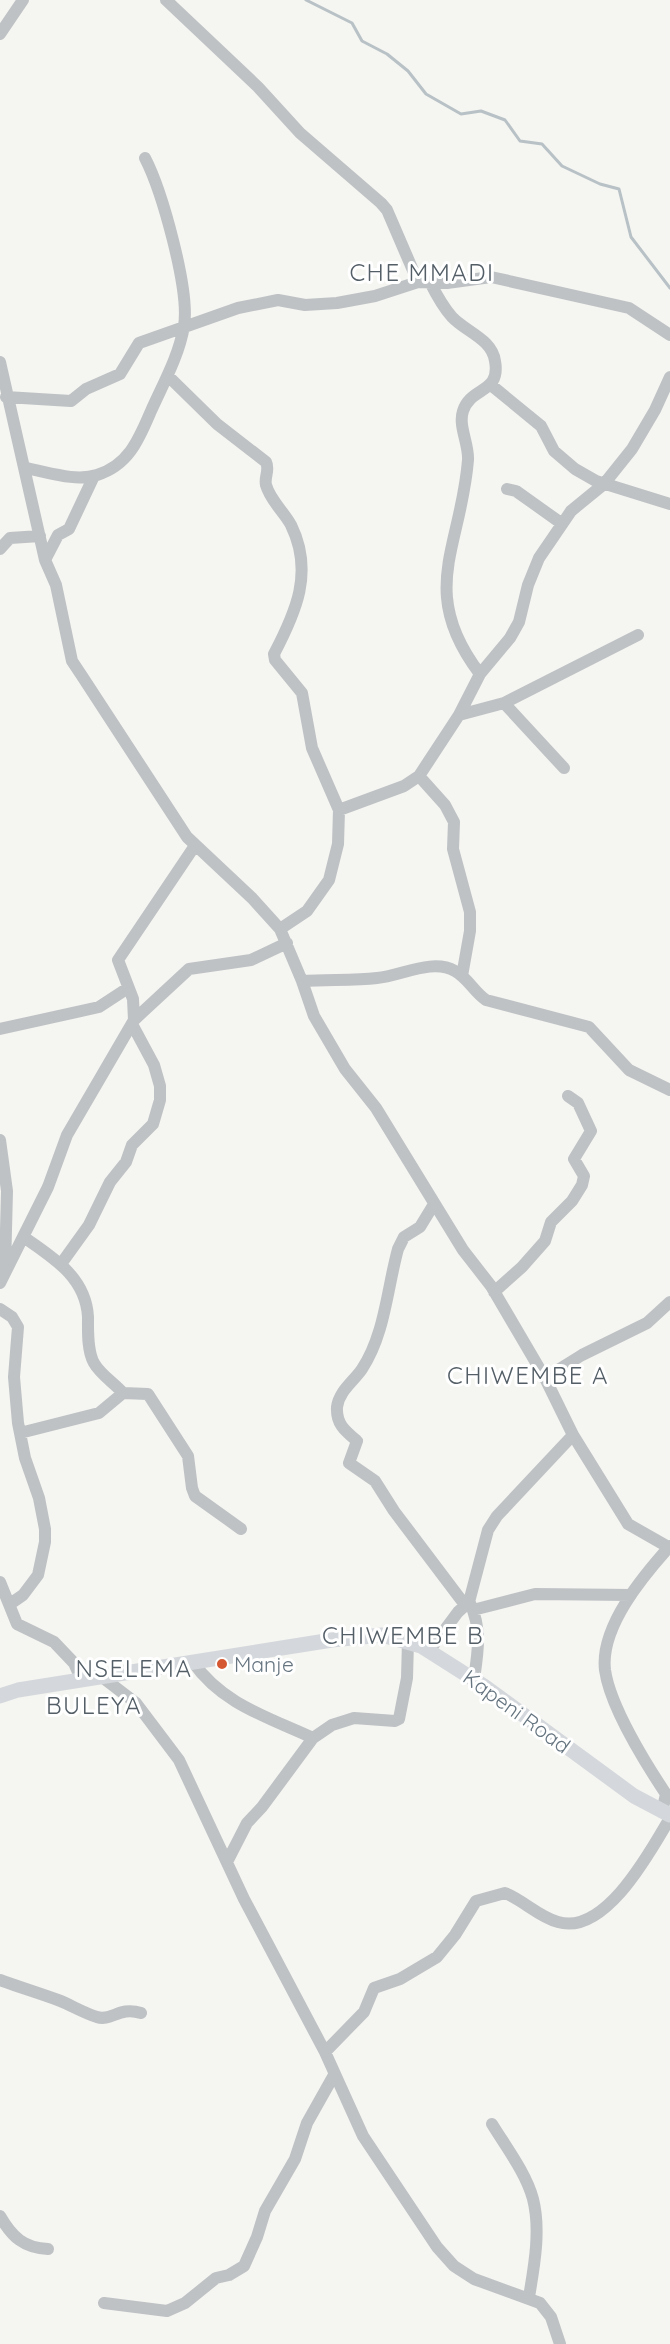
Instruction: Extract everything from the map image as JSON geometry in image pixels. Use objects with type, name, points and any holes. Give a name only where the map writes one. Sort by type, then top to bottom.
[{"type":"main road","name":"Kapeni Road","points":[[0,1696],[18,1690],[193,1662],[382,1635],[408,1641],[429,1651],[474,1679],[604,1774],[667,1815]]},
{"type":"street","points":[[0,34],[22,0]]},
{"type":"street","points":[[166,0],[258,87],[300,133],[384,207],[424,282],[451,316],[491,348],[496,371],[491,385],[471,398],[462,414],[468,457],[447,565],[449,620],[467,657],[480,674]]},
{"type":"street","points":[[25,468],[74,477],[94,476],[116,467],[141,437],[168,376],[184,327],[185,306],[182,281],[159,187],[146,158]]},
{"type":"street","points":[[5,395],[70,401],[86,389],[120,374],[140,343],[250,305],[278,300],[305,305],[329,304],[375,296],[424,282],[447,283],[491,277],[610,303],[638,313],[670,335]]},
{"type":"street","points":[[0,362],[5,395],[25,468],[45,560],[56,585],[72,661],[194,847],[252,898],[280,929],[314,1016],[345,1069],[376,1108],[434,1204],[494,1292],[545,1378],[573,1435],[628,1524],[670,1547],[631,1595],[608,1645],[605,1669],[617,1706],[666,1794],[667,1815],[613,1902],[596,1917],[569,1923],[556,1922],[505,1893],[476,1901],[454,1935],[436,1957],[400,1979],[374,1988],[364,2013],[325,2052]]},
{"type":"street","points":[[168,376],[217,424],[266,462],[268,467],[266,485],[296,536],[302,579],[298,602],[274,654],[275,660],[301,688],[312,748],[339,810],[338,844],[329,880],[307,911],[280,929]]},
{"type":"street","points":[[339,810],[357,801],[404,786],[419,776],[459,715],[480,674],[510,638],[519,622],[535,565],[561,523],[576,505],[604,484],[641,435],[670,377]]},
{"type":"street","points":[[491,385],[542,426],[556,453],[575,469],[604,484],[670,504]]},
{"type":"street","points":[[45,560],[58,535],[69,529],[94,476]]},
{"type":"street","points":[[507,489],[524,496],[561,523]]},
{"type":"street","points":[[0,549],[10,538],[40,536]]},
{"type":"street","points":[[459,715],[504,703],[638,635]]},
{"type":"street","points":[[504,703],[564,768]]},
{"type":"street","points":[[419,776],[445,805],[454,822],[453,849],[470,912],[470,931],[462,976]]},
{"type":"street","points":[[61,1264],[82,1237],[110,1182],[126,1162],[132,1146],[153,1124],[160,1100],[160,1086],[154,1065],[133,1022],[135,1009],[119,963],[120,957],[194,847]]},
{"type":"street","points":[[1,1282],[25,1238],[48,1187],[67,1135],[133,1022],[189,969],[251,960],[287,943]]},
{"type":"street","points":[[302,981],[378,978],[432,967],[449,969],[462,976],[478,995],[486,1000],[589,1027],[629,1070],[670,1090]]},
{"type":"street","points":[[0,1029],[99,1007],[128,988]]},
{"type":"street","points":[[494,1292],[522,1268],[545,1241],[551,1222],[572,1201],[584,1182],[584,1176],[574,1159],[591,1131],[578,1103],[568,1096]]},
{"type":"street","points":[[0,1140],[6,1181],[7,1237],[1,1282]]},
{"type":"street","points":[[434,1204],[420,1227],[404,1237],[398,1249],[379,1335],[362,1369],[341,1394],[337,1414],[341,1427],[357,1441],[350,1463],[375,1481],[394,1511],[469,1606],[479,1642],[474,1679]]},
{"type":"street","points":[[25,1238],[61,1264],[74,1277],[87,1311],[93,1362],[123,1393]]},
{"type":"street","points":[[545,1378],[582,1355],[647,1323],[670,1302]]},
{"type":"street","points":[[0,1309],[12,1317],[18,1328],[14,1377],[20,1433],[25,1458],[39,1498],[45,1542],[38,1575],[33,1584],[10,1604]]},
{"type":"street","points":[[20,1433],[99,1413],[123,1393],[146,1393],[153,1398],[188,1456],[195,1496],[241,1529]]},
{"type":"street","points":[[429,1651],[469,1606],[488,1530],[497,1516],[573,1435]]},
{"type":"street","points":[[0,1582],[17,1624],[54,1642],[74,1663],[82,1681]]},
{"type":"street","points":[[469,1606],[535,1594],[631,1595]]},
{"type":"street","points":[[227,1862],[247,1823],[262,1807],[313,1738],[332,1725],[354,1718],[395,1721],[399,1719],[407,1678],[408,1641]]},
{"type":"street","points":[[193,1662],[212,1687],[267,1719],[313,1738]]},
{"type":"street","points":[[102,1677],[136,1703],[165,1738],[179,1760],[296,2001],[325,2052],[363,2136],[444,2256],[474,2279],[529,2297],[545,2309],[557,2331],[560,2344]]},
{"type":"street","points":[[0,1980],[57,2000],[98,2018],[109,2018],[116,2012],[129,2009],[141,2013]]},
{"type":"street","points":[[104,2303],[167,2311],[185,2303],[216,2278],[229,2275],[243,2266],[257,2237],[265,2211],[295,2159],[307,2123],[334,2074]]},
{"type":"street","points":[[492,2124],[524,2178],[533,2199],[536,2242],[529,2297]]},
{"type":"street","points":[[0,2216],[20,2242],[35,2249],[48,2249]]},
{"type":"waterway","points":[[306,0],[352,23],[362,41],[387,54],[408,71],[426,94],[461,114],[481,111],[505,120],[520,141],[542,144],[562,166],[600,184],[619,189],[631,237],[670,288]]},
{"type":"place","name":"Manje","points":[[222,1664]]},
{"type":"district","name":"CHE MMADI","points":[[422,272]]},
{"type":"district","name":"CHIWEMBE A","points":[[528,1375]]},
{"type":"district","name":"CHIWEMBE B","points":[[403,1635]]},
{"type":"district","name":"NSELEMA","points":[[134,1668]]},
{"type":"district","name":"BULEYA","points":[[94,1705]]}]
